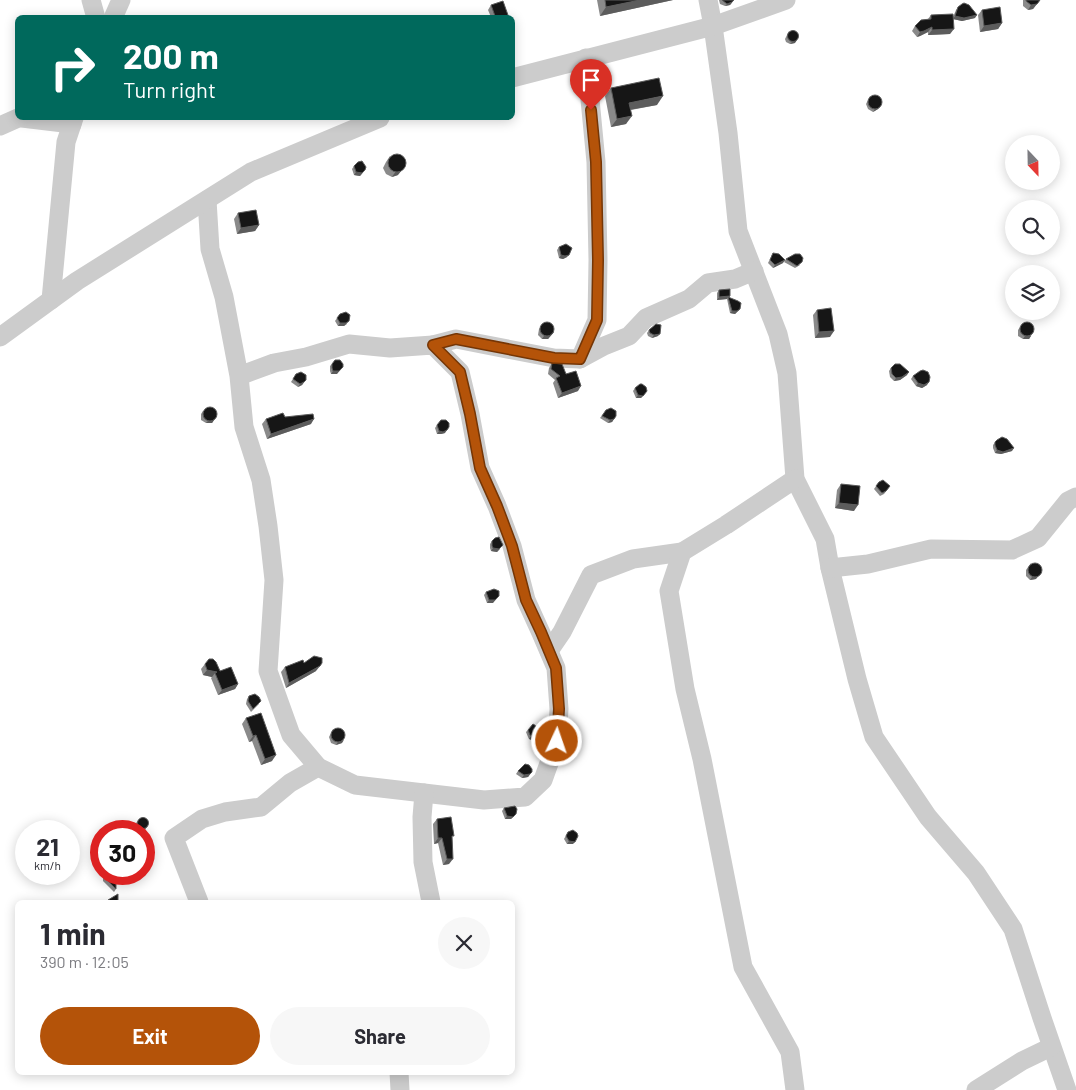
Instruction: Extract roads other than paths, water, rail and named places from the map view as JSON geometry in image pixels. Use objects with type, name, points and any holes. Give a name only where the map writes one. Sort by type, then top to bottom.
[{"type":"street","points":[[90,0],[95,15]]},
{"type":"street","points":[[114,15],[121,0]]},
{"type":"street","points":[[708,0],[728,133],[738,231],[778,334],[787,373],[795,479],[825,539],[830,568],[857,679],[874,737],[928,817],[976,873],[1013,929],[1067,1090]]},
{"type":"street","points":[[515,77],[713,26],[786,0]]},
{"type":"street","points":[[580,359],[597,320],[596,162],[586,58]]},
{"type":"street","points":[[0,126],[15,120]]},
{"type":"street","points":[[52,300],[66,142],[72,121],[55,120]]},
{"type":"street","points":[[0,337],[78,282],[252,172],[375,120]]},
{"type":"street","points":[[206,200],[210,249],[224,297],[239,376],[244,426],[261,480],[268,526],[274,580],[268,671],[291,735],[318,767],[355,785],[484,800],[525,797],[543,780],[557,741],[559,709],[556,668],[526,600],[512,546],[480,468],[460,372],[433,345]]},
{"type":"street","points":[[239,376],[274,363],[306,357],[350,344],[390,348],[433,345],[456,339],[554,358],[580,359],[604,346],[629,336],[646,318],[688,299],[708,283],[735,279],[754,271]]},
{"type":"street","points":[[549,651],[562,632],[591,575],[633,559],[682,552],[795,479]]},
{"type":"street","points":[[830,568],[868,564],[931,549],[1012,550],[1038,538],[1068,501],[1076,497]]},
{"type":"street","points":[[682,552],[669,591],[685,689],[702,759],[743,967],[790,1052],[794,1090]]},
{"type":"street","points":[[198,900],[174,838],[202,819],[225,812],[261,807],[290,783],[318,767]]},
{"type":"street","points":[[424,792],[422,817],[423,862],[431,900]]},
{"type":"street","points":[[976,1090],[1022,1061],[1051,1047]]},
{"type":"street","points":[[399,1075],[400,1090]]}]
